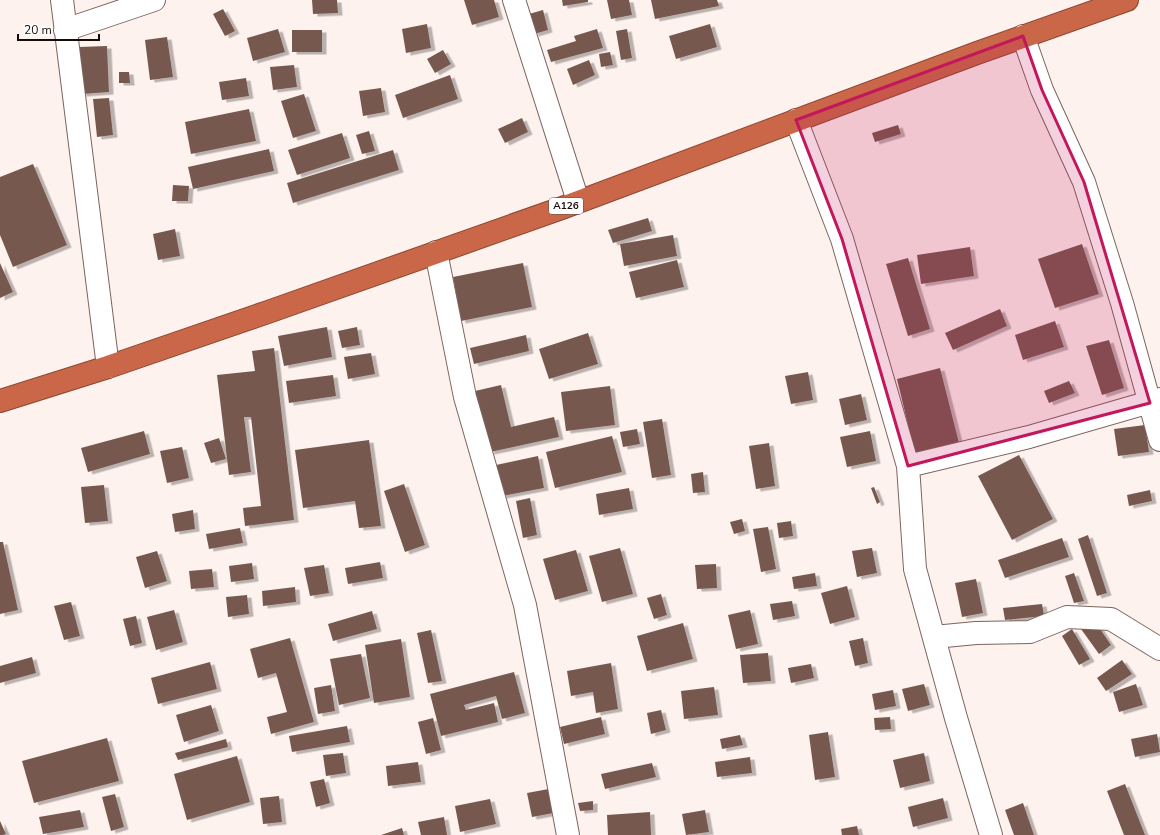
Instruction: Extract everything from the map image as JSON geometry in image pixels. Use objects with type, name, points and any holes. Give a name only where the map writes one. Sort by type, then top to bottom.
[{"type":"highway","name":"A126","points":[[0,401],[108,367],[436,252],[1023,36],[1127,0]]},
{"type":"street","points":[[62,0],[108,367]]},
{"type":"street","points":[[65,30],[154,0]]},
{"type":"street","points":[[514,0],[578,201]]},
{"type":"street","points":[[1023,36],[1042,90],[1084,182],[1155,401],[1160,440]]},
{"type":"street","points":[[796,120],[842,238],[908,466],[916,570],[991,835]]},
{"type":"street","points":[[436,252],[465,397],[525,605],[568,835]]},
{"type":"street","points":[[908,466],[1029,437],[1155,401]]},
{"type":"street","points":[[934,636],[976,632],[1030,632],[1067,617],[1111,619],[1160,649]]},
{"type":"highlighted area","points":[[1023,36],[1042,90],[1084,182],[1150,403],[908,466],[842,239],[796,120]]},
{"type":"building","points":[[312,0],[337,0],[338,13],[313,14]]},
{"type":"building","points":[[464,0],[494,0],[499,17],[472,25]]},
{"type":"building","points":[[562,0],[588,0],[588,2],[563,6]]},
{"type":"building","points":[[607,0],[629,0],[632,15],[611,19]]},
{"type":"building","points":[[651,0],[717,0],[719,6],[655,19]]},
{"type":"building","points":[[223,9],[235,31],[225,36],[213,14]]},
{"type":"building","points":[[543,10],[548,30],[534,34],[529,14]]},
{"type":"building","points":[[427,24],[431,48],[406,53],[402,29]]},
{"type":"building","points":[[710,24],[717,47],[676,59],[669,36]]},
{"type":"building","points":[[278,29],[285,52],[253,61],[247,38]]},
{"type":"building","points":[[597,29],[603,48],[551,62],[547,50],[576,41],[574,36]]},
{"type":"building","points":[[627,29],[632,58],[621,60],[616,31]]},
{"type":"building","points":[[292,30],[322,30],[322,52],[292,52]]},
{"type":"building","points":[[167,37],[173,77],[150,80],[145,40]]},
{"type":"building","points":[[107,46],[109,92],[82,94],[79,47]]},
{"type":"building","points":[[443,50],[451,64],[435,73],[427,59]]},
{"type":"building","points":[[610,52],[613,65],[601,67],[599,54]]},
{"type":"building","points":[[589,60],[595,75],[573,85],[567,69]]},
{"type":"building","points":[[294,65],[297,87],[273,90],[270,67]]},
{"type":"building","points":[[119,72],[129,72],[130,83],[119,83]]},
{"type":"building","points":[[450,75],[458,99],[403,118],[395,95]]},
{"type":"building","points":[[246,78],[249,96],[222,100],[219,82]]},
{"type":"building","points":[[381,88],[385,112],[363,116],[359,91]]},
{"type":"building","points":[[304,94],[316,131],[293,138],[281,101]]},
{"type":"building","points":[[109,98],[113,135],[97,137],[93,99]]},
{"type":"building","points":[[249,109],[256,141],[191,154],[185,122]]},
{"type":"building","points":[[522,118],[528,132],[505,143],[498,129]]},
{"type":"building","points":[[898,125],[901,134],[875,142],[872,133]]},
{"type":"building","points":[[369,131],[375,151],[362,154],[356,135]]},
{"type":"building","points":[[342,133],[350,158],[297,175],[288,150]]},
{"type":"building","points":[[269,149],[274,171],[193,189],[188,167]]},
{"type":"building","points":[[393,150],[399,170],[293,203],[287,183]]},
{"type":"building","points":[[33,164],[67,245],[13,267],[0,235],[0,177]]},
{"type":"building","points":[[173,185],[189,186],[188,201],[172,201]]},
{"type":"building","points":[[648,218],[652,231],[613,243],[608,230]]},
{"type":"building","points":[[175,229],[180,256],[158,260],[153,234]]},
{"type":"building","points":[[673,235],[677,256],[624,266],[620,244]]},
{"type":"building","points":[[1082,244],[1099,294],[1055,308],[1038,259]]},
{"type":"building","points":[[970,247],[974,276],[921,284],[917,255]]},
{"type":"building","points":[[908,258],[930,329],[908,336],[886,264]]},
{"type":"building","points":[[677,260],[684,287],[636,298],[629,272]]},
{"type":"building","points":[[0,263],[13,292],[0,298]]},
{"type":"building","points":[[523,263],[532,307],[461,321],[453,277]]},
{"type":"building","points":[[1000,309],[1007,326],[953,350],[945,333]]},
{"type":"building","points":[[1055,321],[1064,347],[1023,360],[1015,335]]},
{"type":"building","points":[[327,327],[332,357],[284,366],[278,336]]},
{"type":"building","points":[[357,327],[360,345],[342,348],[338,331]]},
{"type":"building","points":[[588,333],[598,364],[549,379],[539,349]]},
{"type":"building","points":[[526,335],[529,351],[474,364],[470,348]]},
{"type":"building","points":[[1109,340],[1124,388],[1102,395],[1086,346]]},
{"type":"building","points":[[274,348],[294,520],[245,526],[243,508],[261,506],[251,417],[244,417],[251,472],[229,475],[217,375],[255,371],[252,351]]},
{"type":"building","points":[[371,353],[375,374],[348,379],[344,357]]},
{"type":"building","points":[[940,368],[959,443],[915,454],[897,379]]},
{"type":"building","points":[[808,372],[813,400],[791,404],[785,376]]},
{"type":"building","points":[[333,375],[336,396],[289,403],[286,381]]},
{"type":"building","points":[[1069,381],[1075,393],[1049,403],[1044,391]]},
{"type":"building","points":[[501,385],[511,427],[554,417],[559,437],[490,452],[475,391]]},
{"type":"building","points":[[610,386],[615,425],[566,431],[561,392]]},
{"type":"building","points":[[861,394],[867,420],[845,425],[839,399]]},
{"type":"building","points":[[662,419],[671,475],[652,478],[643,422]]},
{"type":"building","points":[[1145,425],[1149,452],[1118,456],[1114,429]]},
{"type":"building","points":[[637,429],[640,444],[623,447],[620,432]]},
{"type":"building","points":[[144,431],[150,454],[88,472],[81,448]]},
{"type":"building","points":[[870,431],[876,461],[847,467],[840,437]]},
{"type":"building","points":[[612,436],[622,472],[555,488],[546,452]]},
{"type":"building","points":[[219,438],[226,459],[211,463],[204,443]]},
{"type":"building","points":[[369,440],[381,526],[359,528],[355,501],[303,508],[295,450]]},
{"type":"building","points":[[769,443],[775,486],[756,489],[749,446]]},
{"type":"building","points":[[182,447],[189,478],[167,483],[160,451]]},
{"type":"building","points":[[1019,455],[1053,519],[1012,540],[978,476]]},
{"type":"building","points":[[538,456],[544,488],[502,496],[496,465]]},
{"type":"building","points":[[703,472],[705,492],[693,493],[691,474]]},
{"type":"building","points":[[404,484],[425,545],[405,552],[384,491]]},
{"type":"building","points":[[104,485],[108,521],[85,523],[81,487]]},
{"type":"building","points":[[874,487],[880,502],[877,504],[871,488]]},
{"type":"building","points":[[629,488],[633,509],[599,515],[596,494]]},
{"type":"building","points":[[1150,490],[1152,501],[1129,506],[1127,495]]},
{"type":"building","points":[[530,498],[537,535],[523,538],[516,501]]},
{"type":"building","points":[[193,510],[195,529],[175,532],[172,514]]},
{"type":"building","points":[[742,519],[745,531],[734,534],[730,522]]},
{"type":"building","points":[[791,521],[793,536],[779,538],[777,523]]},
{"type":"building","points":[[768,527],[776,569],[761,572],[753,529]]},
{"type":"building","points":[[240,528],[243,543],[209,549],[206,534]]},
{"type":"building","points":[[1088,535],[1107,593],[1097,596],[1078,539]]},
{"type":"building","points":[[1062,538],[1069,557],[1005,578],[998,560]]},
{"type":"building","points":[[0,542],[3,542],[18,610],[0,614]]},
{"type":"building","points":[[620,548],[633,594],[602,602],[589,556]]},
{"type":"building","points":[[872,548],[877,573],[857,577],[852,551]]},
{"type":"building","points":[[576,550],[588,591],[555,600],[543,559]]},
{"type":"building","points":[[157,551],[167,581],[145,588],[136,557]]},
{"type":"building","points":[[380,562],[383,578],[348,584],[345,568]]},
{"type":"building","points":[[252,563],[254,579],[231,582],[229,566]]},
{"type":"building","points":[[716,564],[717,588],[697,589],[695,565]]},
{"type":"building","points":[[324,565],[329,593],[310,596],[304,568]]},
{"type":"building","points":[[212,569],[214,587],[191,589],[189,571]]},
{"type":"building","points":[[815,573],[817,586],[794,589],[792,577]]},
{"type":"building","points":[[1074,573],[1084,601],[1074,603],[1065,576]]},
{"type":"building","points":[[976,579],[983,613],[962,617],[955,583]]},
{"type":"building","points":[[847,586],[855,617],[830,624],[821,593]]},
{"type":"building","points":[[295,587],[296,602],[263,606],[262,591]]},
{"type":"building","points":[[661,594],[667,615],[654,619],[647,598]]},
{"type":"building","points":[[247,595],[249,614],[228,617],[226,597]]},
{"type":"building","points":[[792,601],[795,616],[773,620],[770,604]]},
{"type":"building","points":[[71,602],[80,636],[64,640],[54,606]]},
{"type":"building","points":[[1042,604],[1044,616],[1005,620],[1003,608]]},
{"type":"building","points":[[174,610],[183,642],[156,650],[147,617]]},
{"type":"building","points":[[750,610],[758,644],[736,649],[728,615]]},
{"type":"building","points":[[372,611],[377,629],[333,641],[328,624]]},
{"type":"building","points":[[136,616],[142,643],[130,646],[123,619]]},
{"type":"building","points":[[1094,620],[1111,645],[1099,654],[1081,629]]},
{"type":"building","points":[[683,623],[693,659],[647,671],[637,636]]},
{"type":"building","points":[[1072,629],[1090,659],[1079,665],[1062,636]]},
{"type":"building","points":[[431,630],[442,681],[428,683],[417,633]]},
{"type":"building","points":[[290,638],[314,722],[271,734],[267,717],[287,712],[276,673],[258,678],[250,649]]},
{"type":"building","points":[[863,638],[868,663],[855,666],[849,641]]},
{"type":"building","points":[[401,639],[410,697],[374,703],[365,645]]},
{"type":"building","points":[[768,653],[771,681],[743,683],[740,655]]},
{"type":"building","points":[[361,654],[370,698],[339,705],[330,659]]},
{"type":"building","points":[[32,657],[36,673],[0,683],[0,666]]},
{"type":"building","points":[[1122,660],[1132,674],[1106,691],[1097,678]]},
{"type":"building","points":[[210,662],[217,689],[158,704],[151,678]]},
{"type":"building","points":[[611,663],[618,709],[596,713],[593,692],[571,696],[567,671]]},
{"type":"building","points":[[811,664],[814,678],[791,683],[788,668]]},
{"type":"building","points":[[514,672],[525,713],[502,719],[496,696],[464,705],[466,710],[494,703],[498,722],[441,736],[430,694]]},
{"type":"building","points":[[924,684],[930,705],[908,711],[902,689]]},
{"type":"building","points":[[1136,684],[1143,705],[1119,712],[1113,692]]},
{"type":"building","points":[[331,685],[335,711],[318,714],[314,688]]},
{"type":"building","points":[[714,687],[718,715],[684,719],[681,691]]},
{"type":"building","points":[[893,690],[896,706],[875,710],[872,694]]},
{"type":"building","points":[[211,705],[219,731],[184,742],[176,715]]},
{"type":"building","points":[[661,710],[666,730],[651,734],[647,713]]},
{"type":"building","points":[[601,717],[605,734],[564,744],[560,727]]},
{"type":"building","points":[[890,717],[891,729],[875,730],[874,718]]},
{"type":"building","points":[[433,718],[441,750],[426,754],[418,722]]},
{"type":"building","points":[[347,726],[350,742],[292,752],[289,736]]},
{"type":"building","points":[[828,732],[835,777],[815,780],[809,735]]},
{"type":"building","points":[[1157,734],[1160,752],[1135,757],[1131,739]]},
{"type":"building","points":[[740,735],[743,745],[722,749],[720,739]]},
{"type":"building","points":[[107,738],[119,781],[34,803],[22,761]]},
{"type":"building","points":[[226,739],[228,747],[178,760],[175,753]]},
{"type":"building","points":[[343,753],[346,773],[326,776],[323,755]]},
{"type":"building","points":[[924,753],[930,781],[900,788],[893,760]]},
{"type":"building","points":[[237,756],[250,802],[187,820],[174,774]]},
{"type":"building","points":[[750,757],[752,773],[717,777],[715,762]]},
{"type":"building","points":[[418,762],[421,782],[388,786],[386,766]]},
{"type":"building","points":[[652,763],[656,777],[605,789],[601,774]]},
{"type":"building","points":[[324,779],[330,803],[316,807],[310,782]]},
{"type":"building","points":[[1125,784],[1145,835],[1124,835],[1107,791]]},
{"type":"building","points":[[554,788],[559,812],[532,817],[527,793]]},
{"type":"building","points":[[115,794],[124,827],[111,831],[102,797]]},
{"type":"building","points":[[279,796],[282,822],[263,824],[260,798]]},
{"type":"building","points":[[943,798],[948,818],[913,827],[908,807]]},
{"type":"building","points":[[490,799],[496,824],[460,832],[455,806]]},
{"type":"building","points":[[593,801],[593,810],[580,811],[578,803]]},
{"type":"building","points":[[1023,803],[1034,835],[1014,835],[1005,810]]},
{"type":"building","points":[[80,810],[84,827],[43,834],[39,817]]},
{"type":"building","points":[[705,810],[709,832],[686,835],[682,814]]},
{"type":"building","points":[[650,812],[651,835],[608,835],[607,815]]},
{"type":"building","points":[[444,817],[447,835],[421,835],[418,822]]},
{"type":"building","points":[[0,821],[6,834],[3,835],[0,835]]},
{"type":"building","points":[[857,826],[859,835],[842,835],[841,829]]},
{"type":"building","points":[[402,828],[404,835],[381,835]]}]
